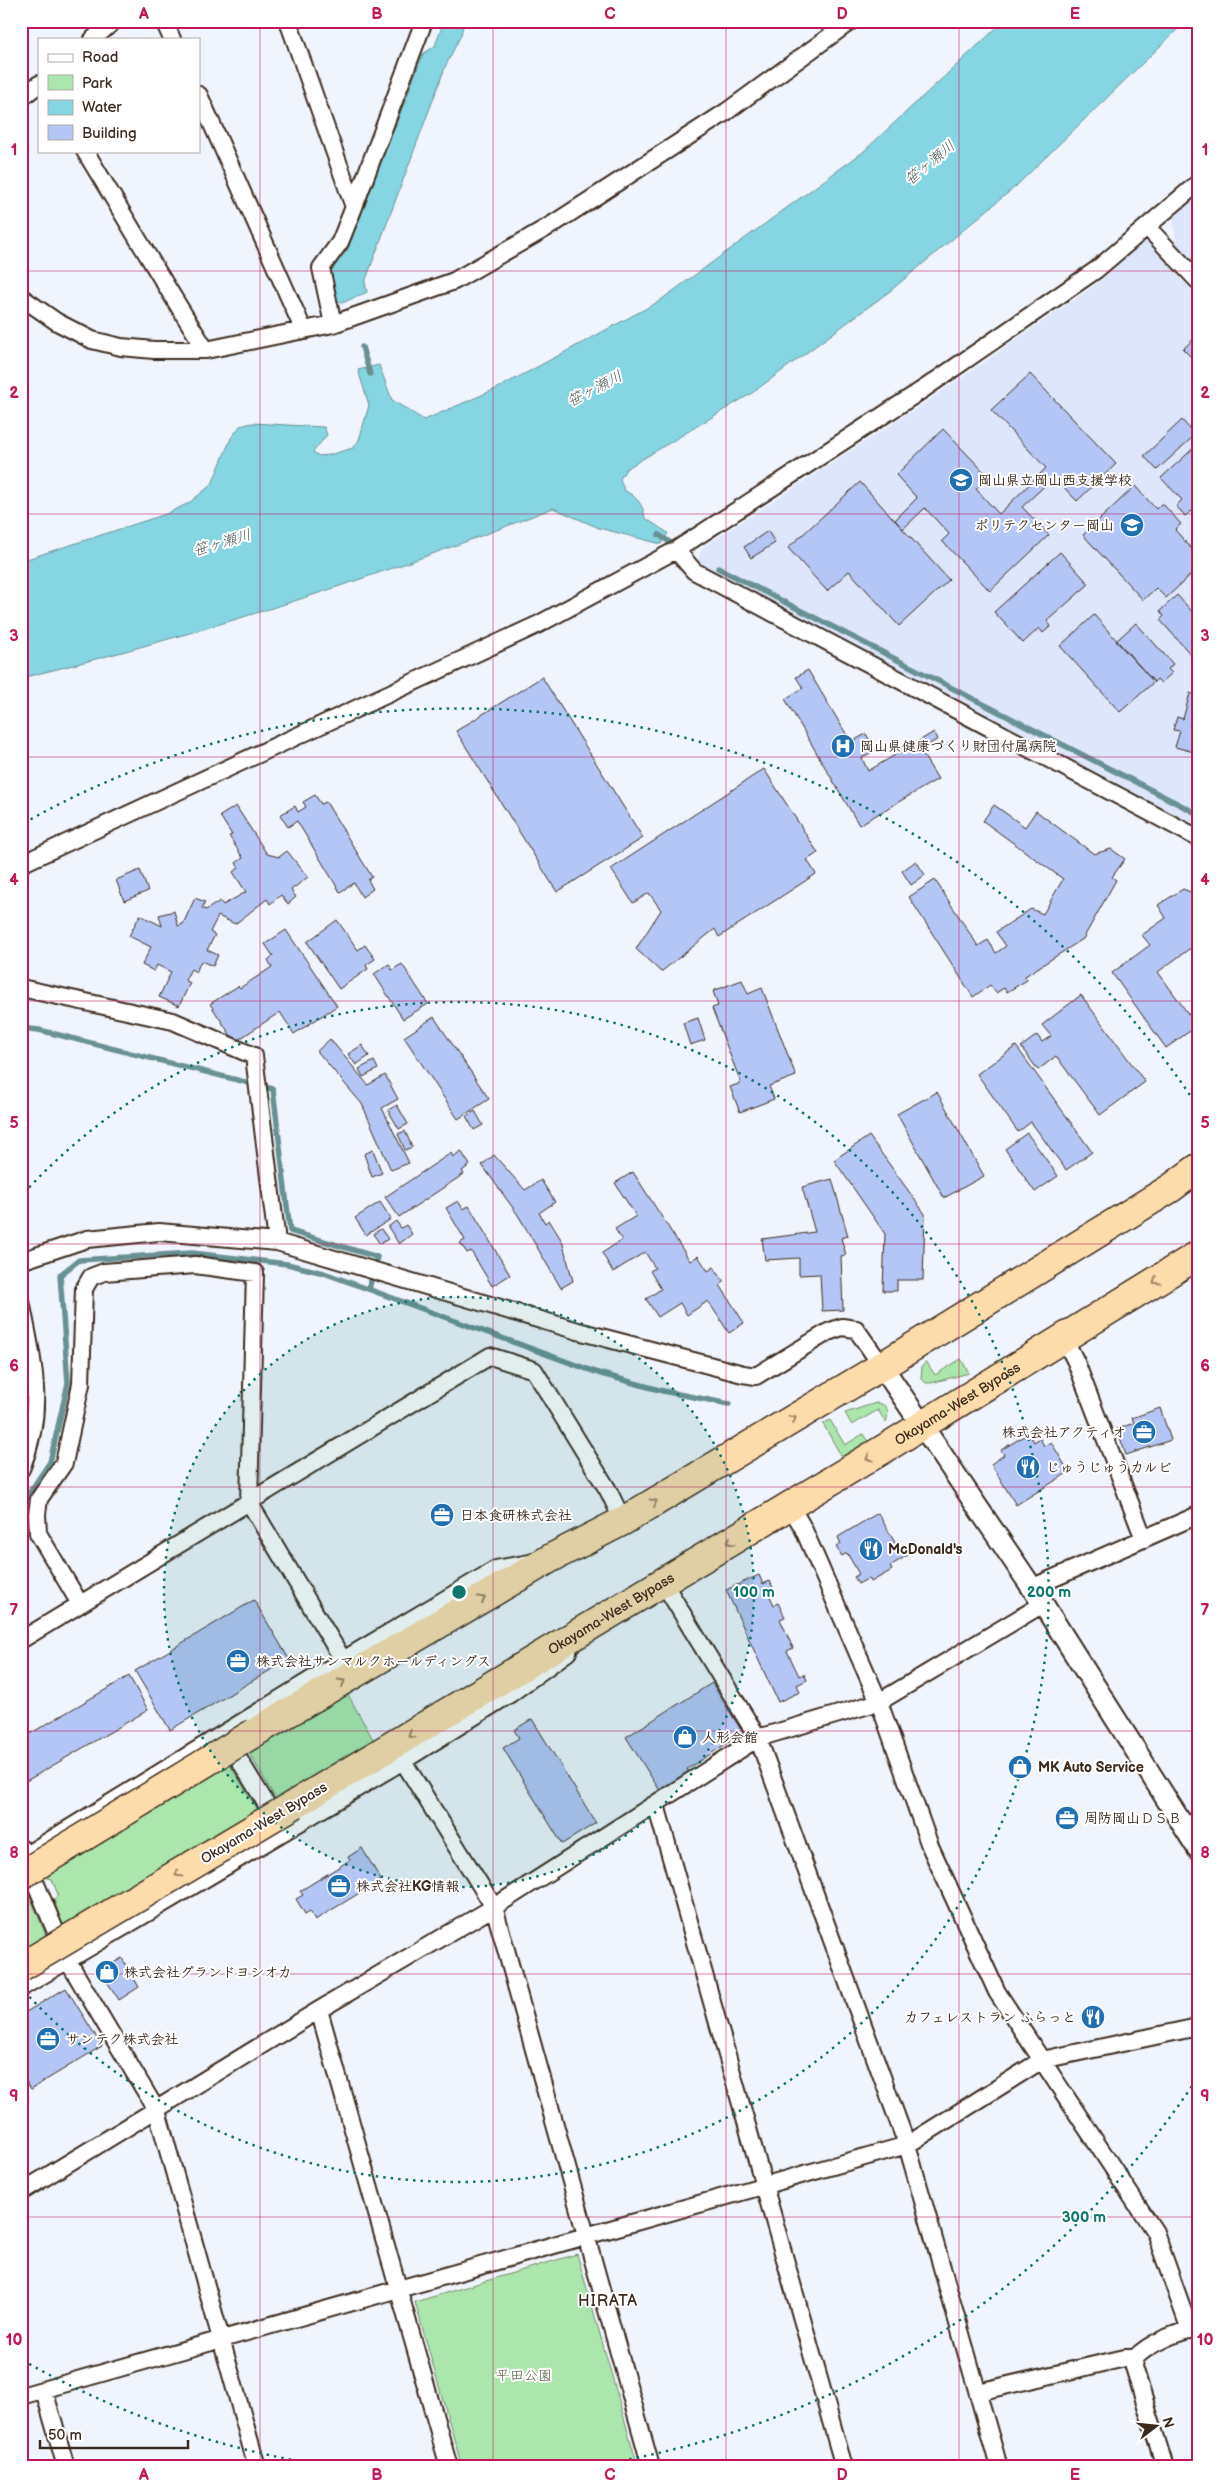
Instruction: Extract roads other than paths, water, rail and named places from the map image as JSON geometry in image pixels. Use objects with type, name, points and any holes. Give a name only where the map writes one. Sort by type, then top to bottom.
[{"type":"highway","points":[[22,1859],[254,1733],[551,1558],[624,1521],[882,1366],[1171,1188],[1198,1168]]},
{"type":"highway","name":"Okayama-West Bypass","points":[[21,1967],[603,1620],[1198,1256]]},
{"type":"street","points":[[94,38],[114,21]]},
{"type":"street","points":[[164,21],[172,38]]},
{"type":"street","points":[[288,21],[354,207]]},
{"type":"street","points":[[333,324],[320,268],[340,242],[424,21]]},
{"type":"street","points":[[21,297],[57,322],[92,340],[121,347],[154,350],[206,350],[304,332],[333,324],[454,281],[553,224],[726,112],[851,21]]},
{"type":"street","points":[[21,98],[38,85]]},
{"type":"street","points":[[200,97],[304,332]]},
{"type":"street","points":[[86,152],[145,249],[152,266],[206,350]]},
{"type":"street","points":[[21,864],[538,624],[676,550],[925,388],[1096,270],[1198,183]]},
{"type":"street","points":[[1147,226],[1198,281]]},
{"type":"street","points":[[676,550],[694,571],[1198,838]]},
{"type":"street","points":[[21,988],[173,1021],[254,1056],[277,1242]]},
{"type":"street","points":[[21,1261],[87,1239],[159,1232],[277,1242],[374,1269],[578,1331],[756,1376],[828,1332],[842,1327],[856,1329],[1191,1823],[1198,1849]]},
{"type":"street","points":[[80,1604],[38,1533],[37,1514],[39,1499],[64,1462],[81,1384],[84,1289],[91,1277],[104,1272],[195,1265],[255,1273],[250,1502],[343,1660]]},
{"type":"street","points":[[21,1301],[35,1374],[36,1415],[31,1446],[21,1469]]},
{"type":"street","points":[[1064,1338],[1076,1362],[1144,1539]]},
{"type":"street","points":[[21,1640],[490,1356],[534,1370],[608,1490],[624,1521]]},
{"type":"street","points":[[790,1505],[803,1528],[879,1702],[930,1846],[996,1992],[1155,2232],[1194,2329],[1154,2345],[1134,2358],[1125,2358],[978,2392]]},
{"type":"street","points":[[21,2192],[157,2111],[319,2010],[494,1907],[758,1738],[879,1702],[1037,1596],[1144,1539],[1198,1515]]},
{"type":"street","points":[[256,2467],[157,2111],[68,1961],[22,1859],[343,1660],[496,1569],[551,1558]]},
{"type":"street","points":[[663,1582],[758,1738],[907,2145],[999,2467]]},
{"type":"street","points":[[21,1988],[284,1832],[510,1694],[556,1662],[603,1620]]},
{"type":"street","points":[[223,1734],[284,1832]]},
{"type":"street","points":[[402,1761],[494,1907],[651,2467]]},
{"type":"street","points":[[656,1805],[844,2467]]},
{"type":"street","points":[[319,2010],[449,2467]]},
{"type":"street","points":[[21,2396],[586,2238],[907,2145],[1042,2060],[1198,2027]]},
{"type":"street","points":[[1134,2358],[1134,2367],[1165,2467]]},
{"type":"street","points":[[44,2390],[66,2467]]},
{"type":"water","points":[[444,21],[464,21],[461,35],[446,65],[365,282],[367,292],[342,303],[332,298],[326,273],[332,270],[348,249],[423,54],[435,46]]},
{"type":"water","name":"笹ヶ瀬川","points":[[1004,21],[1186,21],[1015,187],[890,291],[752,393],[626,469],[620,479],[624,490],[638,501],[643,508],[645,518],[668,533],[661,544],[599,528],[553,508],[356,581],[156,643],[21,678],[21,561],[166,514],[189,503],[212,484],[231,438],[240,426],[252,423],[324,427],[327,435],[313,452],[319,456],[329,455],[353,448],[359,440],[369,405],[358,370],[379,365],[392,400],[424,420],[498,388],[658,302],[863,152]]},
{"type":"waterway","points":[[362,347],[370,374]]},
{"type":"waterway","points":[[659,535],[674,545]]},
{"type":"waterway","points":[[718,568],[1198,814]]},
{"type":"waterway","points":[[21,1028],[39,1030],[273,1089],[290,1231],[377,1257],[369,1289]]},
{"type":"waterway","points":[[21,1505],[50,1462],[68,1383],[60,1275],[79,1260],[192,1253],[287,1264],[324,1273],[598,1373],[663,1391],[729,1404]]},
{"type":"place","name":"岡山県立岡山西支援学校","points":[[961,480]]},
{"type":"place","name":"ポリテクセンター岡山","points":[[1132,525]]},
{"type":"place","name":"岡山県健康づくり財団付属病院","points":[[843,746]]},
{"type":"place","name":"株式会社アクティオ","points":[[1144,1432]]},
{"type":"place","name":"じゅうじゅうカルビ","points":[[1028,1467]]},
{"type":"place","name":"日本食研株式会社","points":[[442,1515]]},
{"type":"place","name":"McDonald's","points":[[871,1549]]},
{"type":"place","name":"株式会社サンマルクホールディングス","points":[[238,1661]]},
{"type":"place","name":"人形会館","points":[[685,1737]]},
{"type":"place","name":"MK Auto Service","points":[[1020,1767]]},
{"type":"place","name":"周防岡山ＤＳＢ","points":[[1067,1818]]},
{"type":"place","name":"株式会社KG情報","points":[[339,1886]]},
{"type":"place","name":"株式会社グランドヨシオカ","points":[[107,1972]]},
{"type":"place","name":"カフェレストラン ふらっと","points":[[1093,2017]]},
{"type":"place","name":"サンテク株式会社","points":[[48,2039]]},
{"type":"district","name":"HIRATA","points":[[608,2301]]},
{"type":"park label","name":"平田公園","points":[[524,2375]]}]
